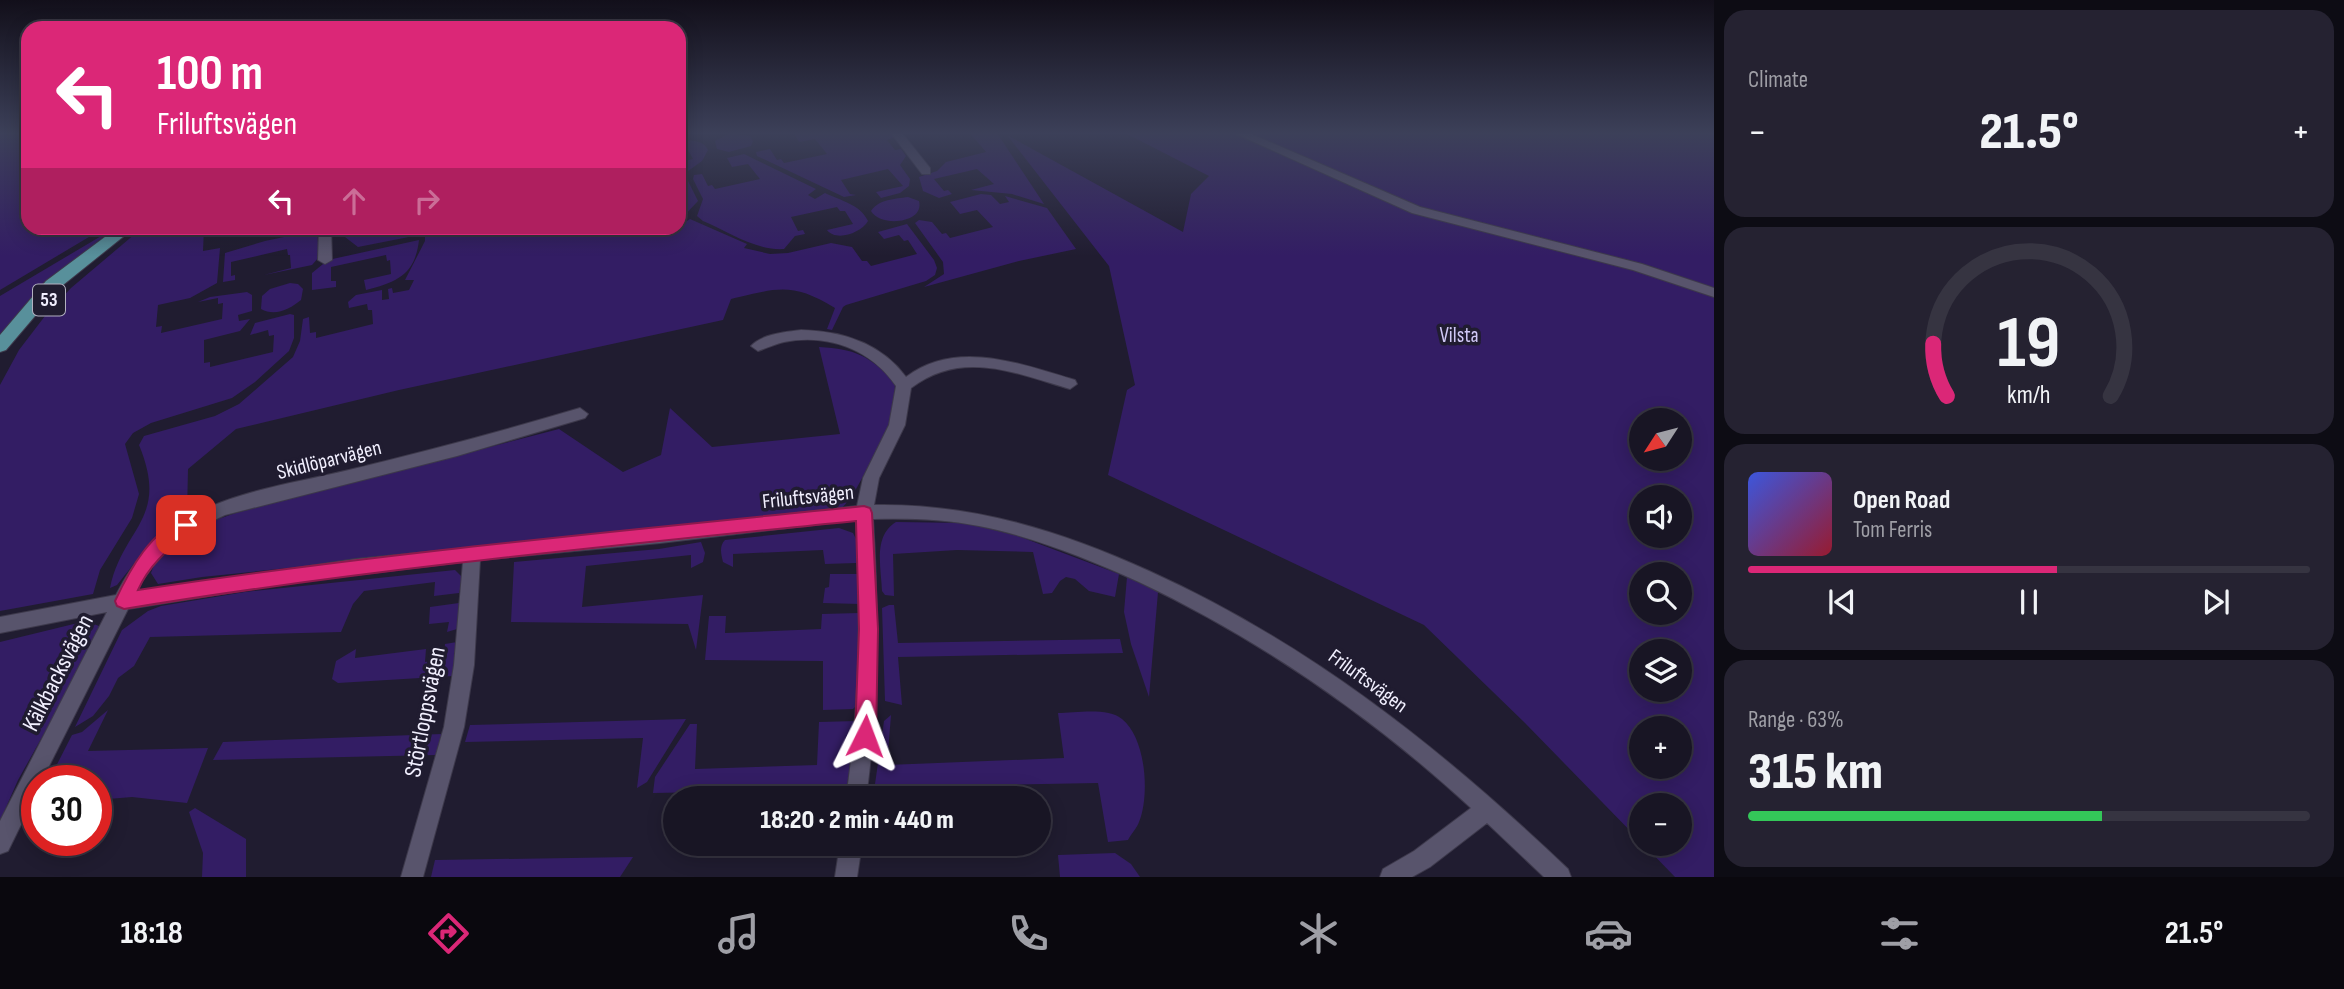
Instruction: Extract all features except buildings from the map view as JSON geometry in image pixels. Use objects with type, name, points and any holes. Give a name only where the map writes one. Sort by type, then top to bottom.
[{"type":"main road","name":"53","points":[[0,346],[52,285],[116,235]]},
{"type":"main road","name":"53","points":[[0,363],[28,323],[105,243]]},
{"type":"street","points":[[1333,174],[1416,210],[1637,267],[1714,293]]},
{"type":"street","points":[[325,235],[325,260]]},
{"type":"street","points":[[758,346],[782,337],[798,336],[817,336],[853,343],[885,360],[904,386]]},
{"type":"street","points":[[858,786],[865,736],[869,671],[864,513],[871,478],[897,425],[904,386],[911,378],[941,365],[974,361],[1070,384]]},
{"type":"street","name":"Skidlöparvägen","points":[[124,601],[138,570],[152,553],[186,525],[207,515],[234,505],[457,450],[580,414]]},
{"type":"street","name":"Friluftsvägen","points":[[0,625],[234,583],[472,554],[864,513],[932,512],[981,519],[1094,555],[1158,582],[1234,620],[1318,672],[1409,738],[1489,808],[1560,877]]},
{"type":"street","name":"Störtloppsvägen","points":[[412,877],[454,727],[464,665],[472,554]]},
{"type":"street","name":"Kälkbacksvägen","points":[[0,843],[124,601]]},
{"type":"street","points":[[1391,877],[1422,859],[1489,808]]},
{"type":"street","points":[[846,877],[849,856]]},
{"type":"green space","points":[[0,174],[21,174],[21,235],[92,235],[0,290]]},
{"type":"green space","points":[[686,174],[688,174],[688,181],[698,201],[686,214]]},
{"type":"green space","points":[[702,174],[708,186],[712,185],[715,189],[760,179],[756,174],[785,174],[816,189],[808,195],[815,199],[825,193],[850,204],[865,215],[868,221],[860,229],[842,236],[831,234],[827,230],[853,224],[845,211],[840,211],[837,207],[791,217],[798,231],[803,230],[805,234],[795,236],[784,249],[773,249],[752,244],[697,216],[703,199],[693,179],[694,175]]},
{"type":"green space","points":[[795,174],[867,174],[841,180],[850,194],[856,195],[844,197]]},
{"type":"green space","points":[[892,174],[906,174],[910,179],[909,186],[900,193],[881,198],[876,192],[903,186]]},
{"type":"green space","points":[[928,174],[956,174],[934,179],[944,191],[948,190],[952,194],[939,198],[923,191],[919,177]]},
{"type":"green space","points":[[983,174],[1024,174],[1044,204],[1012,194],[971,190],[994,184]]},
{"type":"green space","name":"Vilsta","points":[[1037,174],[1078,174],[1183,232],[1191,194],[1209,176],[1205,174],[1714,174],[1714,877],[1675,877],[1655,856],[1692,856],[1692,793],[1629,793],[1629,830],[1424,625],[1108,475],[1127,390],[1135,385],[1109,266]]},
{"type":"green space","points":[[981,194],[991,195],[1000,204],[1009,202],[1005,196],[1047,208],[1076,249],[1019,261],[924,287],[944,274],[943,262],[915,223],[919,220],[932,222],[942,234],[946,233],[950,238],[993,227],[977,210],[960,214],[950,202]]},
{"type":"green space","points":[[908,197],[919,201],[919,208],[909,218],[901,221],[884,220],[871,211],[883,202]]},
{"type":"green space","points":[[690,219],[747,244],[744,248],[770,254],[788,253],[831,243],[852,247],[862,261],[867,261],[871,266],[917,254],[908,240],[904,241],[899,235],[884,239],[878,232],[907,224],[937,268],[935,275],[926,281],[846,305],[832,330],[827,329],[835,308],[807,294],[773,290],[731,299],[723,320],[399,390],[236,429],[188,469],[187,515],[144,551],[117,585],[110,588],[116,567],[147,507],[147,470],[139,445],[144,436],[215,416],[239,404],[293,357],[300,341],[303,319],[309,317],[310,333],[316,332],[316,338],[373,324],[372,310],[368,310],[367,304],[349,308],[348,302],[356,295],[382,290],[382,300],[389,299],[388,289],[392,288],[393,293],[409,290],[414,280],[405,280],[425,241],[425,235],[686,235],[686,222]]},
{"type":"green space","points":[[106,235],[72,262],[0,339],[0,296]]},
{"type":"green space","points":[[134,235],[204,235],[203,251],[220,248],[217,283],[190,298],[158,305],[156,327],[162,326],[161,333],[222,319],[223,303],[218,304],[218,298],[198,302],[210,297],[247,292],[252,295],[252,311],[238,315],[239,321],[250,319],[240,331],[204,340],[204,363],[210,362],[210,367],[273,352],[274,335],[269,336],[268,330],[250,335],[255,323],[294,315],[294,338],[289,351],[255,382],[232,398],[151,423],[133,433],[125,444],[139,494],[132,518],[100,570],[93,594],[0,611],[0,385],[19,350],[71,288]]},
{"type":"green space","points":[[293,235],[317,235],[319,257],[312,265],[264,275],[291,268],[287,249],[231,262],[231,276],[235,275],[235,280],[223,282],[225,253]]},
{"type":"green space","points":[[339,235],[419,235],[358,247]]},
{"type":"green space","points":[[419,240],[409,269],[387,284],[366,290],[364,280],[391,274],[390,260],[387,261],[386,255],[331,267],[331,281],[336,281],[336,287],[312,290],[312,273],[328,260]]},
{"type":"green space","points":[[290,283],[298,284],[303,289],[301,300],[282,311],[261,309],[262,296],[270,289]]},
{"type":"green space","points":[[819,347],[861,355],[895,382],[894,421],[851,498],[839,511],[202,577],[158,584],[151,573],[164,550],[174,542],[224,517],[559,429],[623,472],[661,455],[670,408],[712,447],[840,434]]},
{"type":"green space","points":[[896,522],[965,523],[1018,536],[1119,574],[1115,597],[1089,591],[1075,579],[1066,577],[1052,593],[1043,594],[1033,552],[957,550],[893,554],[894,596],[885,595],[882,591],[881,544],[884,535]]},
{"type":"green space","points":[[839,528],[853,533],[857,541],[856,563],[825,564],[823,550],[733,554],[733,567],[723,562],[721,547],[725,540]]},
{"type":"green space","points":[[701,542],[705,553],[703,562],[691,568],[691,555],[586,566],[582,607],[703,595],[696,650],[688,624],[511,622],[514,562],[659,549]]},
{"type":"green space","points":[[455,570],[463,578],[459,593],[434,596],[435,582],[364,591],[353,604],[341,632],[150,637],[134,666],[118,678],[109,696],[93,716],[75,727],[122,630],[148,611],[161,606],[245,592]]},
{"type":"green space","points":[[830,574],[860,574],[860,604],[823,603]]},
{"type":"green space","points":[[1127,577],[1158,592],[1149,697],[1131,644],[1124,612]]},
{"type":"green space","points":[[459,603],[457,629],[447,632],[449,622],[429,624],[430,607]]},
{"type":"green space","points":[[894,605],[898,643],[1120,639],[1123,653],[898,657],[902,705],[885,701],[882,608]]},
{"type":"green space","points":[[859,613],[860,702],[853,709],[823,710],[823,661],[705,660],[709,616],[726,616],[725,633],[821,629],[822,614]]},
{"type":"green space","points":[[86,621],[99,626],[98,637],[26,765],[21,765],[21,775],[0,821],[0,642]]},
{"type":"green space","points":[[457,642],[453,676],[338,683],[332,679],[336,661],[356,649],[355,658],[426,649],[425,662],[444,659],[445,644]]},
{"type":"green space","points":[[108,710],[88,751],[208,748],[187,803],[132,797],[112,799],[112,765],[57,765],[72,735],[82,732]]},
{"type":"green space","points":[[1058,713],[1108,713],[1122,719],[1130,728],[1141,753],[1145,783],[1142,811],[1128,840],[1108,842],[1098,783],[875,786],[884,721],[891,715],[887,765],[1064,758]]},
{"type":"green space","points":[[686,719],[647,782],[637,788],[643,738],[465,742],[470,725]]},
{"type":"green space","points":[[857,721],[847,786],[663,786],[663,793],[653,793],[655,777],[690,724],[697,724],[695,769],[817,765],[819,722]]},
{"type":"green space","points":[[442,734],[436,755],[213,760],[223,742]]},
{"type":"green space","points":[[195,808],[246,839],[246,877],[202,877],[203,853],[189,812]]},
{"type":"green space","points":[[1115,853],[1131,864],[1140,877],[1060,877],[1058,855]]},
{"type":"green space","points":[[633,857],[620,877],[431,877],[435,860]]},
{"type":"route","points":[[186,525],[152,553],[138,570],[124,601],[234,583],[472,554],[864,513],[869,629],[865,736]]}]
